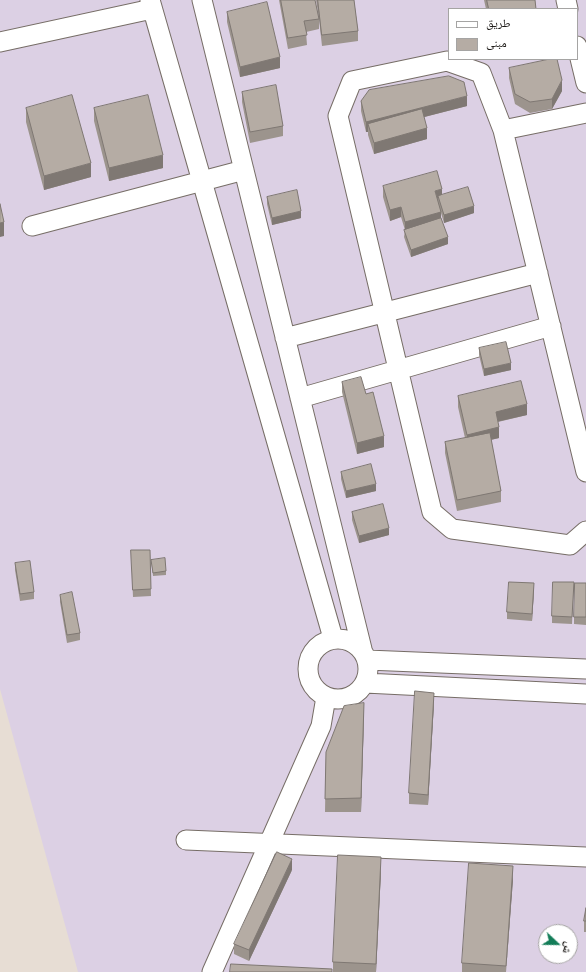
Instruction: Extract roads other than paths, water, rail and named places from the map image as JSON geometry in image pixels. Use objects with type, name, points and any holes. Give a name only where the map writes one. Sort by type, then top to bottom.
[{"type":"street","points":[[202,0],[365,655],[368,671],[365,683],[359,691],[350,697],[337,699],[326,697],[317,692],[311,683],[307,667],[310,656],[314,648],[333,638],[344,638],[354,642],[365,655],[586,669]]},
{"type":"street","points":[[0,42],[151,4],[333,638]]},
{"type":"street","points":[[578,50],[586,83]]},
{"type":"street","points":[[586,472],[503,130],[481,73],[447,61],[352,81],[338,116],[432,512],[452,529],[570,545],[586,531]]},
{"type":"street","points":[[503,130],[586,113]]},
{"type":"street","points":[[32,226],[244,170]]},
{"type":"street","points":[[285,338],[538,273]]},
{"type":"street","points":[[300,398],[551,326]]},
{"type":"street","points":[[365,683],[586,694]]},
{"type":"street","points":[[212,972],[321,726],[326,697]]},
{"type":"street","points":[[186,840],[586,857]]}]
